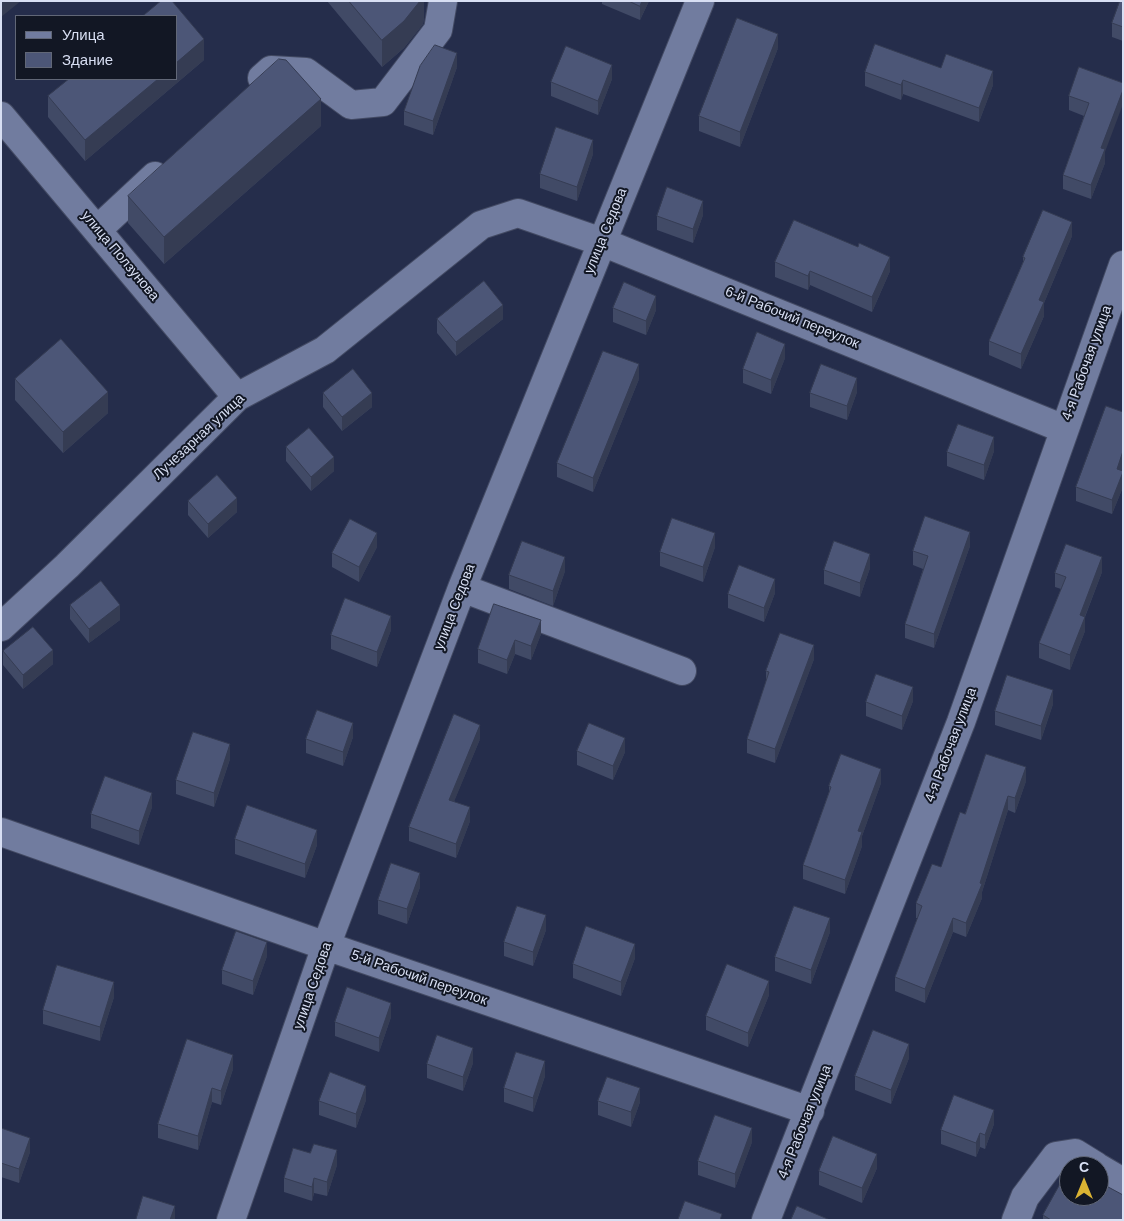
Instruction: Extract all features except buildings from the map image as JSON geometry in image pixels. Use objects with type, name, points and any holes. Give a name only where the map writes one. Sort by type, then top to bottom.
[{"type":"street","points":[[242,97],[271,70],[306,72],[352,105],[384,102],[438,30],[443,1]]},
{"type":"street","name":"улица Седова","points":[[231,1220],[326,946],[462,588],[700,1]]},
{"type":"street","name":"улица Ползунова","points":[[1,116],[237,397]]},
{"type":"street","points":[[97,230],[177,156]]},
{"type":"street","name":"6-й Рабочий переулок","points":[[518,213],[602,242],[1064,429]]},
{"type":"street","name":"Лучезарная улица","points":[[1,627],[67,566],[237,397],[325,350],[481,225],[518,213]]},
{"type":"street","name":"4-я Рабочая улица","points":[[766,1220],[961,722],[1123,264]]},
{"type":"street","points":[[462,588],[682,671]]},
{"type":"street","name":"5-й Рабочий переулок","points":[[1,832],[326,946],[810,1111]]},
{"type":"street","points":[[1016,1220],[1025,1197],[1056,1156],[1076,1153],[1081,1156]]},
{"type":"street","points":[[1109,1174],[1123,1182]]}]
